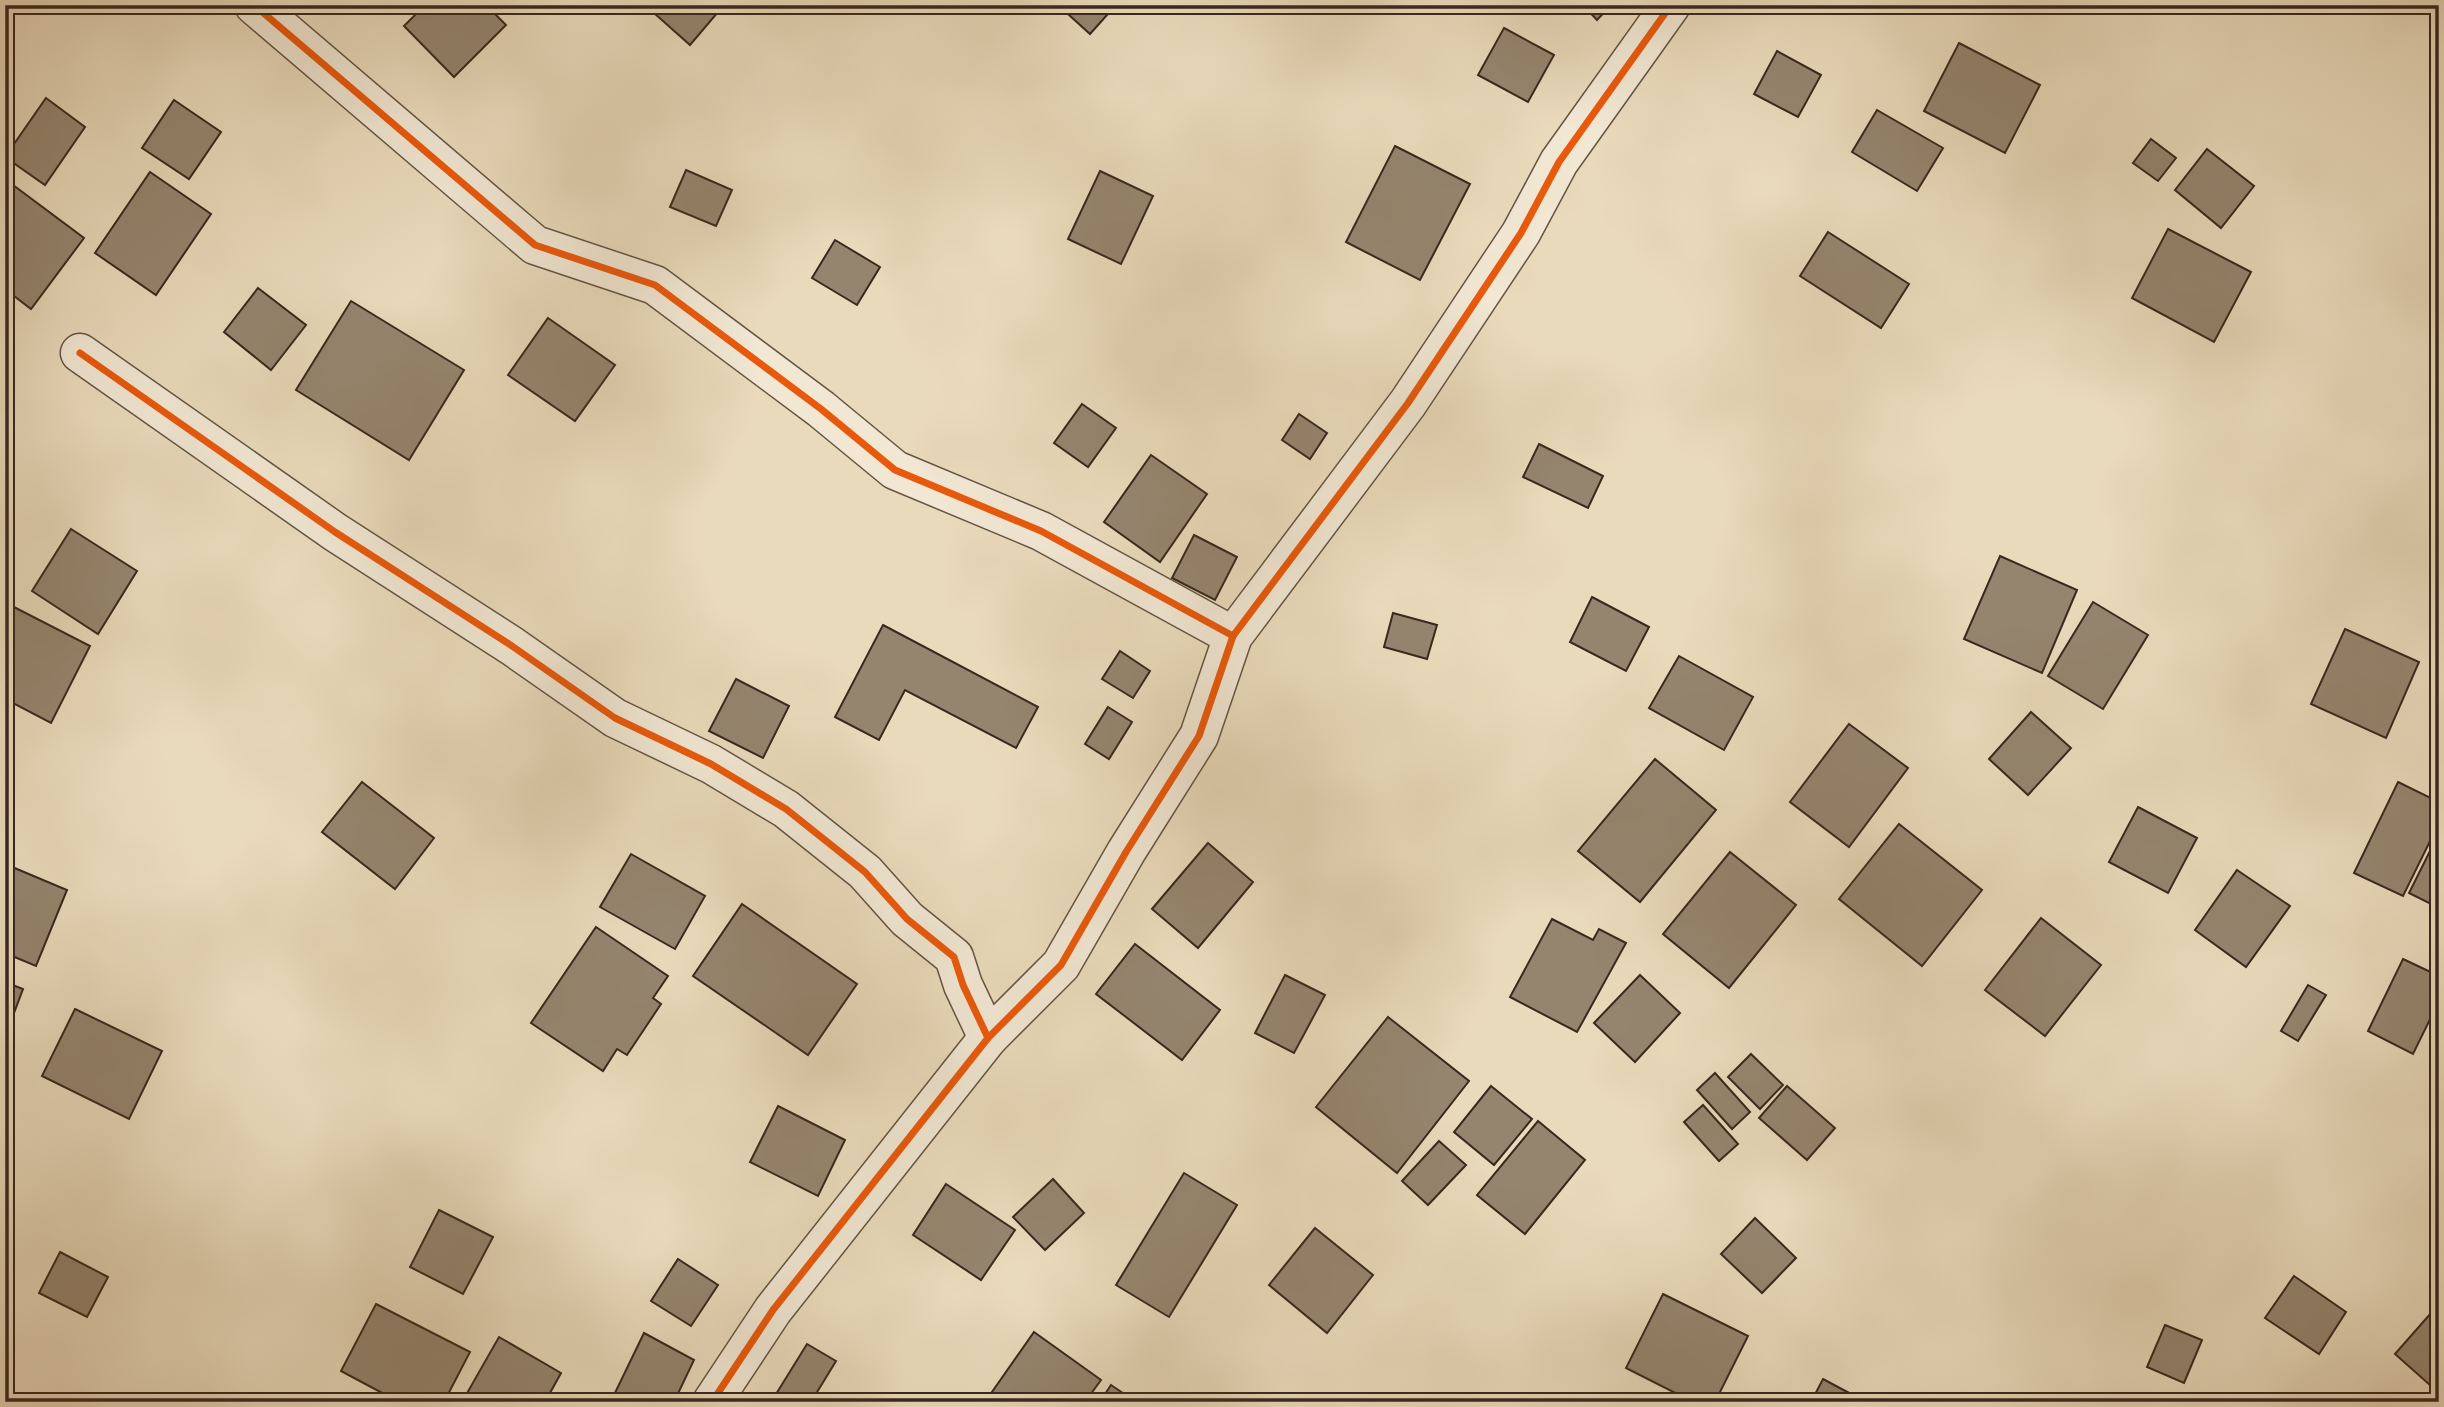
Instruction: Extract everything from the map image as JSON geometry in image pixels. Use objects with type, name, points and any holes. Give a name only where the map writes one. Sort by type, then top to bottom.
[{"type":"street","points":[[254,5],[535,245],[655,285],[821,409],[895,470],[1041,531],[1233,636]]},
{"type":"street","points":[[712,1402],[773,1310],[988,1038],[1061,965],[1126,852],[1199,736],[1233,636],[1408,403],[1521,233],[1559,162],[1671,5]]},
{"type":"street","points":[[79,353],[335,532],[512,646],[615,718],[711,764],[786,809],[865,873],[907,919],[954,957],[963,985],[988,1038]]},
{"type":"building","points":[[425,5],[486,5],[506,25],[454,77],[404,26]]},
{"type":"building","points":[[645,5],[724,5],[690,45]]},
{"type":"building","points":[[1058,5],[1116,5],[1090,34]]},
{"type":"building","points":[[1583,5],[1611,5],[1597,20]]},
{"type":"building","points":[[1504,28],[1554,55],[1528,102],[1478,75]]},
{"type":"building","points":[[1959,43],[2040,85],[2005,153],[1924,111]]},
{"type":"building","points":[[1777,51],[1821,75],[1798,117],[1754,94]]},
{"type":"building","points":[[46,98],[85,127],[45,185],[5,157]]},
{"type":"building","points":[[174,100],[221,132],[189,179],[142,148]]},
{"type":"building","points":[[1877,110],[1943,148],[1917,191],[1852,152]]},
{"type":"building","points":[[2151,139],[2176,158],[2158,181],[2133,163]]},
{"type":"building","points":[[1395,146],[1470,184],[1420,280],[1346,242]]},
{"type":"building","points":[[2207,149],[2254,186],[2221,228],[2175,190]]},
{"type":"building","points":[[686,170],[732,190],[716,226],[670,207]]},
{"type":"building","points":[[1100,171],[1153,196],[1121,264],[1068,239]]},
{"type":"building","points":[[150,172],[211,214],[156,295],[95,253]]},
{"type":"building","points":[[5,179],[84,238],[31,309],[5,289]]},
{"type":"building","points":[[2168,229],[2251,272],[2214,342],[2132,298]]},
{"type":"building","points":[[1828,232],[1909,284],[1881,328],[1800,276]]},
{"type":"building","points":[[835,240],[880,267],[857,305],[812,278]]},
{"type":"building","points":[[258,288],[306,325],[271,370],[224,332]]},
{"type":"building","points":[[351,301],[464,370],[409,460],[296,390]]},
{"type":"building","points":[[548,318],[615,365],[575,421],[508,375]]},
{"type":"building","points":[[1082,404],[1116,428],[1088,467],[1054,443]]},
{"type":"building","points":[[1299,414],[1327,433],[1310,459],[1282,440]]},
{"type":"building","points":[[1539,444],[1603,476],[1588,508],[1523,477]]},
{"type":"building","points":[[1151,455],[1207,494],[1160,562],[1104,522]]},
{"type":"building","points":[[71,529],[137,571],[98,634],[32,591]]},
{"type":"building","points":[[1194,535],[1237,557],[1215,600],[1172,578]]},
{"type":"building","points":[[2000,556],[2077,590],[2042,673],[1964,639]]},
{"type":"building","points":[[1592,597],[1649,627],[1626,671],[1570,642]]},
{"type":"building","points":[[2093,602],[2148,635],[2103,709],[2048,676]]},
{"type":"building","points":[[10,605],[90,646],[51,723],[5,699],[5,614]]},
{"type":"building","points":[[1393,613],[1437,625],[1427,659],[1384,647]]},
{"type":"building","points":[[883,625],[1038,707],[1016,748],[905,690],[879,740],[835,717]]},
{"type":"building","points":[[2345,629],[2419,662],[2386,738],[2311,704]]},
{"type":"building","points":[[1120,651],[1150,671],[1133,698],[1102,679]]},
{"type":"building","points":[[1679,656],[1753,697],[1724,750],[1649,708]]},
{"type":"building","points":[[736,679],[789,706],[763,758],[709,731]]},
{"type":"building","points":[[1108,707],[1132,722],[1109,759],[1085,744]]},
{"type":"building","points":[[2031,712],[2071,748],[2028,795],[1989,759]]},
{"type":"building","points":[[1849,724],[1908,768],[1849,847],[1790,802]]},
{"type":"building","points":[[1655,759],[1716,810],[1640,902],[1578,851]]},
{"type":"building","points":[[362,782],[434,838],[395,889],[322,832]]},
{"type":"building","points":[[2398,782],[2439,802],[2439,823],[2403,896],[2354,873]]},
{"type":"building","points":[[2138,807],[2197,838],[2168,893],[2109,862]]},
{"type":"building","points":[[1899,824],[1982,890],[1922,966],[1839,899]]},
{"type":"building","points":[[2439,833],[2439,908],[2409,893]]},
{"type":"building","points":[[1208,843],[1253,882],[1198,948],[1152,909]]},
{"type":"building","points":[[1730,852],[1796,905],[1729,988],[1663,934]]},
{"type":"building","points":[[631,854],[705,896],[675,949],[600,907]]},
{"type":"building","points":[[5,864],[67,890],[36,966],[5,953]]},
{"type":"building","points":[[2237,870],[2290,906],[2246,967],[2195,930]]},
{"type":"building","points":[[742,904],[857,984],[808,1055],[693,976]]},
{"type":"building","points":[[2041,918],[2101,965],[2045,1036],[1985,990]]},
{"type":"building","points":[[1552,919],[1593,940],[1599,929],[1626,943],[1577,1032],[1510,997]]},
{"type":"building","points":[[596,927],[668,976],[653,998],[661,1004],[627,1055],[617,1049],[603,1071],[531,1023]]},
{"type":"building","points":[[1135,944],[1220,1010],[1182,1060],[1096,994]]},
{"type":"building","points":[[2403,959],[2439,976],[2439,1001],[2413,1054],[2368,1031]]},
{"type":"building","points":[[1285,975],[1325,995],[1294,1053],[1255,1033]]},
{"type":"building","points":[[1640,975],[1680,1013],[1635,1062],[1594,1023]]},
{"type":"building","points":[[5,982],[23,989],[5,1037]]},
{"type":"building","points":[[2308,985],[2326,995],[2298,1041],[2281,1031]]},
{"type":"building","points":[[75,1009],[162,1051],[129,1119],[42,1076]]},
{"type":"building","points":[[1388,1017],[1469,1081],[1397,1173],[1316,1107]]},
{"type":"building","points":[[1751,1054],[1783,1085],[1760,1109],[1728,1077]]},
{"type":"building","points":[[1715,1073],[1750,1112],[1732,1129],[1697,1090]]},
{"type":"building","points":[[1491,1086],[1532,1119],[1494,1165],[1454,1132]]},
{"type":"building","points":[[1787,1086],[1835,1128],[1807,1160],[1759,1118]]},
{"type":"building","points":[[1703,1105],[1738,1144],[1719,1161],[1684,1122]]},
{"type":"building","points":[[778,1106],[845,1140],[818,1196],[750,1162]]},
{"type":"building","points":[[1538,1121],[1585,1160],[1525,1234],[1477,1195]]},
{"type":"building","points":[[1439,1141],[1466,1165],[1428,1205],[1402,1181]]},
{"type":"building","points":[[1184,1173],[1237,1205],[1169,1317],[1116,1285]]},
{"type":"building","points":[[1053,1179],[1084,1213],[1045,1250],[1013,1217]]},
{"type":"building","points":[[946,1184],[1015,1230],[981,1280],[913,1235]]},
{"type":"building","points":[[439,1210],[493,1237],[463,1294],[410,1267]]},
{"type":"building","points":[[1755,1218],[1796,1258],[1762,1293],[1721,1254]]},
{"type":"building","points":[[1315,1228],[1373,1275],[1327,1333],[1269,1285]]},
{"type":"building","points":[[60,1252],[108,1277],[87,1317],[39,1293]]},
{"type":"building","points":[[678,1259],[718,1285],[691,1326],[651,1301]]},
{"type":"building","points":[[2294,1276],[2346,1312],[2319,1354],[2265,1318]]},
{"type":"building","points":[[1663,1294],[1748,1336],[1715,1402],[1693,1402],[1626,1368]]},
{"type":"building","points":[[376,1304],[470,1352],[444,1402],[399,1402],[341,1371]]},
{"type":"building","points":[[2439,1304],[2439,1393],[2395,1354]]},
{"type":"building","points":[[2165,1325],[2202,1340],[2184,1383],[2147,1367]]},
{"type":"building","points":[[1034,1332],[1101,1380],[1085,1402],[985,1402]]},
{"type":"building","points":[[644,1333],[694,1360],[674,1402],[618,1402],[612,1399]]},
{"type":"building","points":[[499,1337],[561,1373],[545,1402],[462,1402]]},
{"type":"building","points":[[807,1344],[836,1361],[811,1402],[778,1402],[773,1399]]},
{"type":"building","points":[[1823,1379],[1866,1402],[1811,1402]]},
{"type":"building","points":[[1111,1385],[1136,1402],[1100,1402]]},
{"type":"cycle path","points":[[254,5],[535,245],[655,285],[821,409],[895,470],[1041,531],[1233,636]]},
{"type":"cycle path","points":[[712,1402],[773,1310],[988,1038],[1061,965],[1126,852],[1199,736],[1233,636],[1408,403],[1521,233],[1559,162],[1671,5]]},
{"type":"cycle path","points":[[80,353],[335,532],[512,646],[615,718],[711,764],[786,809],[865,872],[907,919],[954,957],[963,985],[988,1038]]}]
